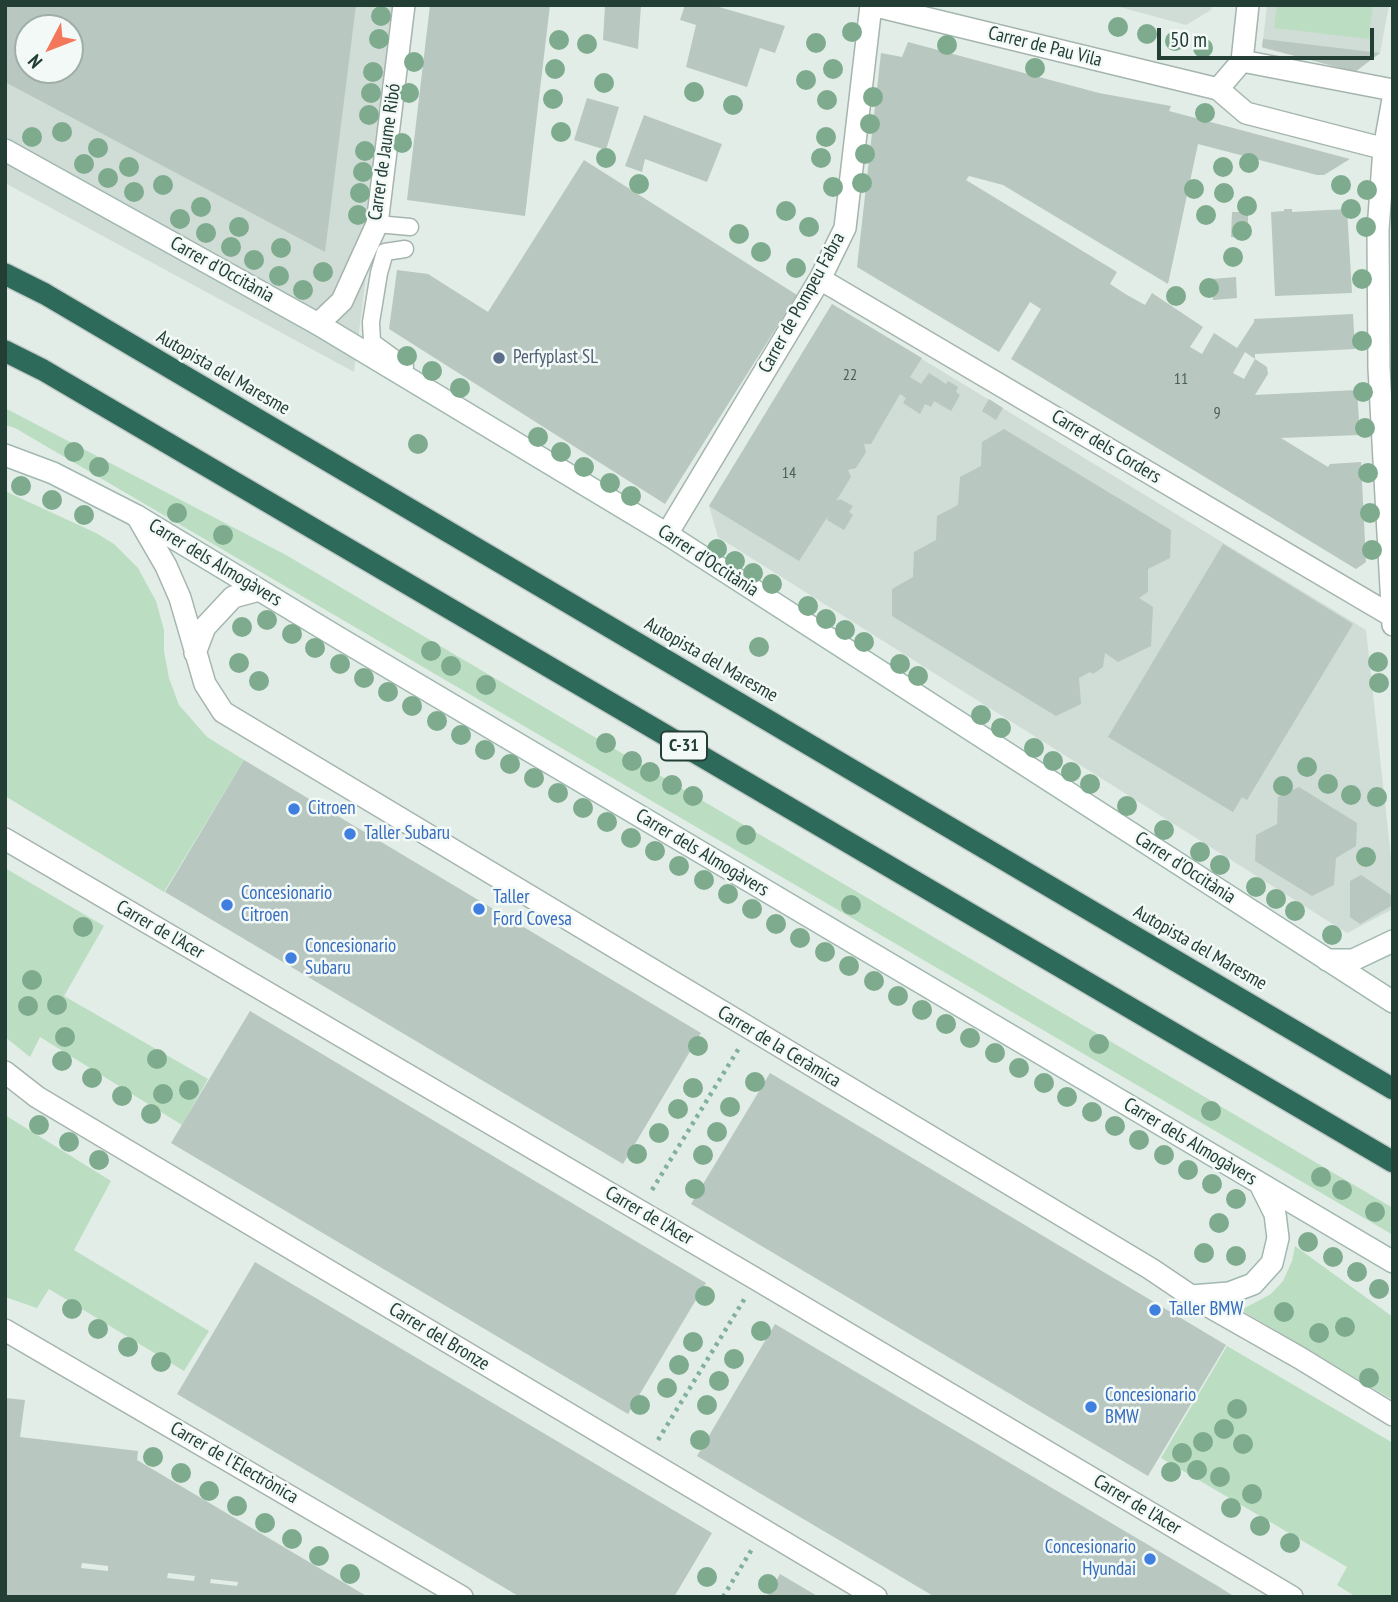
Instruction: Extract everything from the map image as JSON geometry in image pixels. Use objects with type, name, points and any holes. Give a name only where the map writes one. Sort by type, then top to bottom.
[{"type":"highway","name":"Autopista del Maresme","points":[[5,274],[57,301],[1393,1089]]},
{"type":"highway","name":"C-31","points":[[5,351],[55,377],[1393,1162]]},
{"type":"street","name":"Carrer de Jaume Ribó","points":[[318,324],[342,301],[377,224],[404,5]]},
{"type":"street","name":"Carrer de Pau Vila","points":[[871,5],[1218,89],[1246,113],[1388,150]]},
{"type":"street","name":"Carrer de Pompeu Fabra","points":[[667,534],[820,279],[845,228],[871,5]]},
{"type":"street","points":[[1218,89],[1242,61],[1248,5]]},
{"type":"street","points":[[1242,61],[1393,90]]},
{"type":"street","points":[[1393,99],[1378,230],[1379,368],[1393,625]]},
{"type":"street","name":"Carrer d'Occitània","points":[[5,150],[318,324],[667,534],[1393,1002]]},
{"type":"street","name":"Carrer dels Corders","points":[[820,279],[1392,616]]},
{"type":"street","name":"Carrer dels Almogàvers","points":[[5,456],[53,473],[137,516],[1393,1262]]},
{"type":"street","name":"Carrer de la Ceràmica","points":[[137,516],[166,566],[180,598],[205,684],[222,712],[1393,1415]]},
{"type":"street","points":[[195,653],[205,627],[233,597],[259,590]]},
{"type":"street","name":"Carrer de l'Acer","points":[[5,839],[1292,1597]]},
{"type":"street","points":[[1327,960],[1353,960],[1393,941]]},
{"type":"street","name":"Carrer del Bronze","points":[[5,1072],[37,1097],[876,1597]]},
{"type":"street","points":[[1191,1296],[1229,1293],[1253,1284],[1272,1263],[1278,1238],[1275,1214],[1260,1184]]},
{"type":"street","points":[[1352,1238],[1393,1280]]},
{"type":"street","name":"Carrer de l'Electrònica","points":[[5,1330],[462,1597]]},
{"type":"lane","points":[[377,224],[410,227]]},
{"type":"lane","points":[[405,248],[385,252],[371,322],[372,342],[404,365],[441,398]]},
{"type":"path","points":[[639,1210],[750,1030]]},
{"type":"path","points":[[646,1460],[756,1279]]},
{"type":"path","points":[[723,1597],[764,1531]]},
{"type":"shaded area","points":[[5,5],[400,5],[354,372],[5,183]]},
{"type":"shaded area","points":[[1112,5],[1212,5],[1211,10],[1186,25]]},
{"type":"shaded area","points":[[1267,5],[1389,5],[1380,53],[1356,71],[1262,48]]},
{"type":"shaded area","points":[[832,304],[1366,630],[1393,876],[1393,909],[1347,933],[718,537],[709,506]]},
{"type":"green space","points":[[1277,5],[1373,5],[1369,39],[1274,28]]},
{"type":"green space","points":[[5,408],[286,555],[1393,1208],[1393,1235],[15,428],[5,425]]},
{"type":"green space","points":[[5,491],[96,533],[114,544],[138,568],[156,601],[164,630],[164,651],[169,678],[179,705],[207,737],[244,760],[164,892],[5,796]]},
{"type":"green space","points":[[5,868],[104,926],[64,996],[208,1079],[182,1125],[40,1037],[30,1057],[5,1037]]},
{"type":"green space","points":[[5,1115],[111,1181],[74,1250],[209,1331],[184,1371],[49,1289],[37,1308],[5,1297]]},
{"type":"green space","points":[[1295,1246],[1393,1317],[1393,1400],[1241,1310],[1271,1294],[1283,1281]]},
{"type":"green space","points":[[1227,1346],[1393,1443],[1393,1597],[1356,1597],[1337,1585],[1347,1567],[1161,1458]]},
{"type":"building","points":[[5,5],[356,5],[325,252],[5,82]]},
{"type":"building","points":[[430,5],[550,5],[525,216],[407,200]]},
{"type":"building","points":[[605,5],[641,5],[638,49],[603,40]]},
{"type":"building","points":[[685,5],[712,5],[785,26],[775,53],[760,48],[747,87],[686,67],[696,25],[680,20]]},
{"type":"building","points":[[1263,39],[1380,53],[1355,72],[1262,47]]},
{"type":"building","points":[[908,42],[1099,93],[1171,106],[1169,111],[1350,159],[1324,175],[1317,175],[1198,144],[1168,284],[1003,185],[969,176],[966,180],[1117,272],[1110,284],[1127,295],[1145,305],[1152,293],[1203,327],[1190,347],[1202,354],[1214,333],[1237,348],[1254,319],[1353,314],[1355,349],[1255,354],[1255,359],[1267,367],[1268,374],[1255,395],[1357,390],[1360,435],[1281,438],[1328,467],[1330,464],[1361,462],[1366,562],[1356,569],[1011,359],[1041,309],[1030,302],[999,352],[857,267],[881,53],[902,57]],"holes":[[[1245,352],[1255,359],[1244,379],[1233,373]]]},
{"type":"building","points":[[587,98],[619,107],[606,150],[574,140]]},
{"type":"building","points":[[644,115],[722,144],[707,182],[645,159],[642,172],[625,166]]},
{"type":"building","points":[[584,160],[797,295],[665,504],[389,329],[397,270],[428,274],[488,312]]},
{"type":"building","points":[[1292,209],[1292,212],[1347,209],[1352,293],[1275,296],[1271,212]]},
{"type":"building","points":[[1232,212],[1248,212],[1248,229],[1241,230],[1241,238],[1231,237]]},
{"type":"building","points":[[1236,277],[1237,298],[1213,300],[1212,279]]},
{"type":"building","points":[[832,304],[922,358],[910,377],[921,384],[929,373],[946,384],[948,381],[958,387],[956,392],[960,395],[951,411],[934,401],[931,407],[925,404],[920,414],[903,403],[906,398],[900,394],[871,444],[864,444],[866,452],[856,468],[848,470],[851,477],[836,501],[840,499],[853,506],[849,512],[853,515],[844,530],[827,520],[828,516],[799,561],[709,506]]},
{"type":"building","points":[[989,399],[1003,408],[996,420],[982,411]]},
{"type":"building","points":[[1004,429],[1171,530],[1170,558],[1148,569],[1148,592],[1139,598],[1153,607],[1151,646],[1118,662],[1105,653],[1103,667],[1093,674],[1090,672],[1079,678],[1081,704],[1056,716],[892,616],[892,589],[913,577],[914,552],[936,540],[937,516],[958,505],[960,477],[981,466],[982,442]]},
{"type":"building","points":[[1223,544],[1353,624],[1247,800],[1242,797],[1233,812],[1108,737]]},
{"type":"building","points":[[244,760],[701,1033],[623,1164],[165,892]]},
{"type":"building","points":[[1299,787],[1357,823],[1356,846],[1336,858],[1334,885],[1312,896],[1255,861],[1256,835],[1277,824],[1278,797]]},
{"type":"building","points":[[1361,875],[1391,895],[1391,906],[1360,924],[1350,917],[1350,881]]},
{"type":"building","points":[[250,1011],[706,1283],[628,1414],[171,1143]]},
{"type":"building","points":[[770,1073],[1226,1345],[1148,1476],[691,1204]]},
{"type":"building","points":[[255,1262],[712,1533],[674,1597],[520,1597],[177,1394]]},
{"type":"building","points":[[775,1324],[1216,1585],[1232,1595],[1231,1597],[935,1597],[697,1456]]},
{"type":"building","points":[[5,1398],[25,1400],[20,1437],[138,1451],[137,1460],[368,1597],[5,1597]],"holes":[[[82,1563],[108,1566],[108,1571],[81,1568]],[[168,1573],[195,1576],[194,1581],[167,1578]],[[211,1579],[238,1582],[237,1586],[210,1583]]]},
{"type":"building","points":[[780,1574],[819,1597],[767,1597]]},
{"type":"place","name":"Perfyplast SL","points":[[499,358]]},
{"type":"place","name":"Citroen","points":[[294,809]]},
{"type":"place","name":"Taller Subaru","points":[[350,834]]},
{"type":"place","name":"Concesionario Citroen","points":[[227,905]]},
{"type":"place","name":"Taller Ford Covesa","points":[[479,909]]},
{"type":"place","name":"Concesionario Subaru","points":[[291,958]]},
{"type":"place","name":"Taller BMW","points":[[1155,1310]]},
{"type":"place","name":"Concesionario BMW","points":[[1091,1407]]},
{"type":"place","name":"Concesionario Hyundai","points":[[1150,1559]]}]
